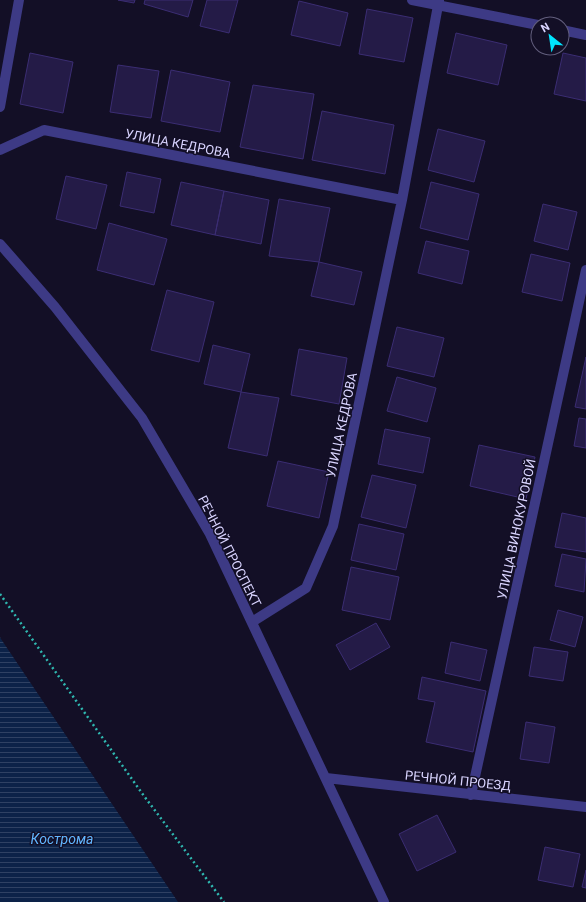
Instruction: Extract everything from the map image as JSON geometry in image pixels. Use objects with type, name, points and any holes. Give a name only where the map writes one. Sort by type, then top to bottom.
[{"type":"street","points":[[0,107],[19,0]]},
{"type":"street","points":[[412,0],[439,2],[530,23]]},
{"type":"street","name":"УЛИЦА КЕДРОВА","points":[[252,622],[306,588],[334,526],[402,200],[439,2]]},
{"type":"street","points":[[570,32],[586,35]]},
{"type":"street","name":"УЛИЦА КЕДРОВА","points":[[0,150],[44,130],[402,200]]},
{"type":"street","name":"РЕЧНОЙ ПРОСПЕКТ","points":[[0,244],[55,307],[142,418],[210,534],[384,902]]},
{"type":"street","name":"УЛИЦА ВИНОКУРОВОЙ","points":[[471,795],[586,270]]},
{"type":"street","name":"РЕЧНОЙ ПРОЕЗД","points":[[326,778],[586,807]]},
{"type":"path","points":[[0,594],[144,796],[224,902]]},
{"type":"water","name":"Кострома","points":[[0,637],[1,639],[178,902],[0,902]]},
{"type":"building","points":[[118,0],[135,0],[134,3]]},
{"type":"building","points":[[145,0],[193,0],[188,17],[144,4]]},
{"type":"building","points":[[207,0],[238,0],[229,33],[200,26]]},
{"type":"building","points":[[299,1],[348,13],[340,46],[291,35]]},
{"type":"building","points":[[367,9],[413,18],[404,62],[359,54]]},
{"type":"building","points":[[456,33],[507,45],[498,85],[447,73]]},
{"type":"building","points":[[30,53],[73,62],[63,113],[20,104]]},
{"type":"building","points":[[570,55],[586,58],[586,101],[554,94],[562,56],[570,56]]},
{"type":"building","points":[[118,65],[159,71],[151,118],[110,112]]},
{"type":"building","points":[[171,70],[230,82],[220,132],[161,121]]},
{"type":"building","points":[[253,85],[314,94],[303,159],[240,147]]},
{"type":"building","points":[[322,111],[394,125],[385,174],[312,160]]},
{"type":"building","points":[[438,129],[485,141],[474,182],[428,170]]},
{"type":"building","points":[[127,172],[161,179],[154,213],[120,206]]},
{"type":"building","points":[[66,176],[107,185],[96,229],[56,219]]},
{"type":"building","points":[[181,182],[224,191],[215,235],[171,225]]},
{"type":"building","points":[[431,182],[479,194],[468,240],[420,228]]},
{"type":"building","points":[[224,191],[269,200],[261,244],[215,235]]},
{"type":"building","points":[[279,199],[330,208],[319,262],[269,256]]},
{"type":"building","points":[[543,204],[577,212],[568,250],[534,241]]},
{"type":"building","points":[[109,223],[167,239],[154,285],[97,270]]},
{"type":"building","points":[[426,241],[469,251],[462,284],[418,273]]},
{"type":"building","points":[[531,254],[570,263],[562,301],[522,292]]},
{"type":"building","points":[[319,262],[362,272],[354,305],[311,296]]},
{"type":"building","points":[[167,290],[214,302],[199,362],[151,350]]},
{"type":"building","points":[[397,327],[444,338],[434,377],[387,366]]},
{"type":"building","points":[[213,345],[250,354],[241,392],[204,384]]},
{"type":"building","points":[[299,349],[347,358],[339,404],[291,395]]},
{"type":"building","points":[[586,357],[586,409],[575,407]]},
{"type":"building","points":[[397,377],[436,388],[427,422],[387,411]]},
{"type":"building","points":[[241,392],[279,398],[267,456],[228,448]]},
{"type":"building","points":[[579,418],[586,419],[586,448],[574,446]]},
{"type":"building","points":[[385,429],[430,438],[423,473],[378,464]]},
{"type":"building","points":[[479,445],[535,457],[526,499],[470,486]]},
{"type":"building","points":[[278,461],[329,472],[319,518],[267,506]]},
{"type":"building","points":[[372,475],[416,485],[406,528],[361,517]]},
{"type":"building","points":[[562,513],[586,518],[586,552],[555,547]]},
{"type":"building","points":[[359,524],[404,534],[396,570],[351,560]]},
{"type":"building","points":[[562,554],[586,559],[584,592],[555,586]]},
{"type":"building","points":[[351,567],[399,577],[390,620],[342,610]]},
{"type":"building","points":[[558,610],[583,617],[575,647],[550,640]]},
{"type":"building","points":[[376,623],[390,647],[350,670],[336,645]]},
{"type":"building","points":[[451,642],[487,650],[480,681],[445,673]]},
{"type":"building","points":[[534,647],[568,652],[563,681],[529,676]]},
{"type":"building","points":[[422,677],[486,691],[473,752],[426,742],[435,702],[418,699]]},
{"type":"building","points":[[526,722],[555,727],[549,763],[520,759]]},
{"type":"building","points":[[437,815],[456,852],[417,871],[399,834]]},
{"type":"building","points":[[545,847],[580,854],[573,887],[538,880]]},
{"type":"building","points":[[586,870],[586,888],[582,887]]}]
